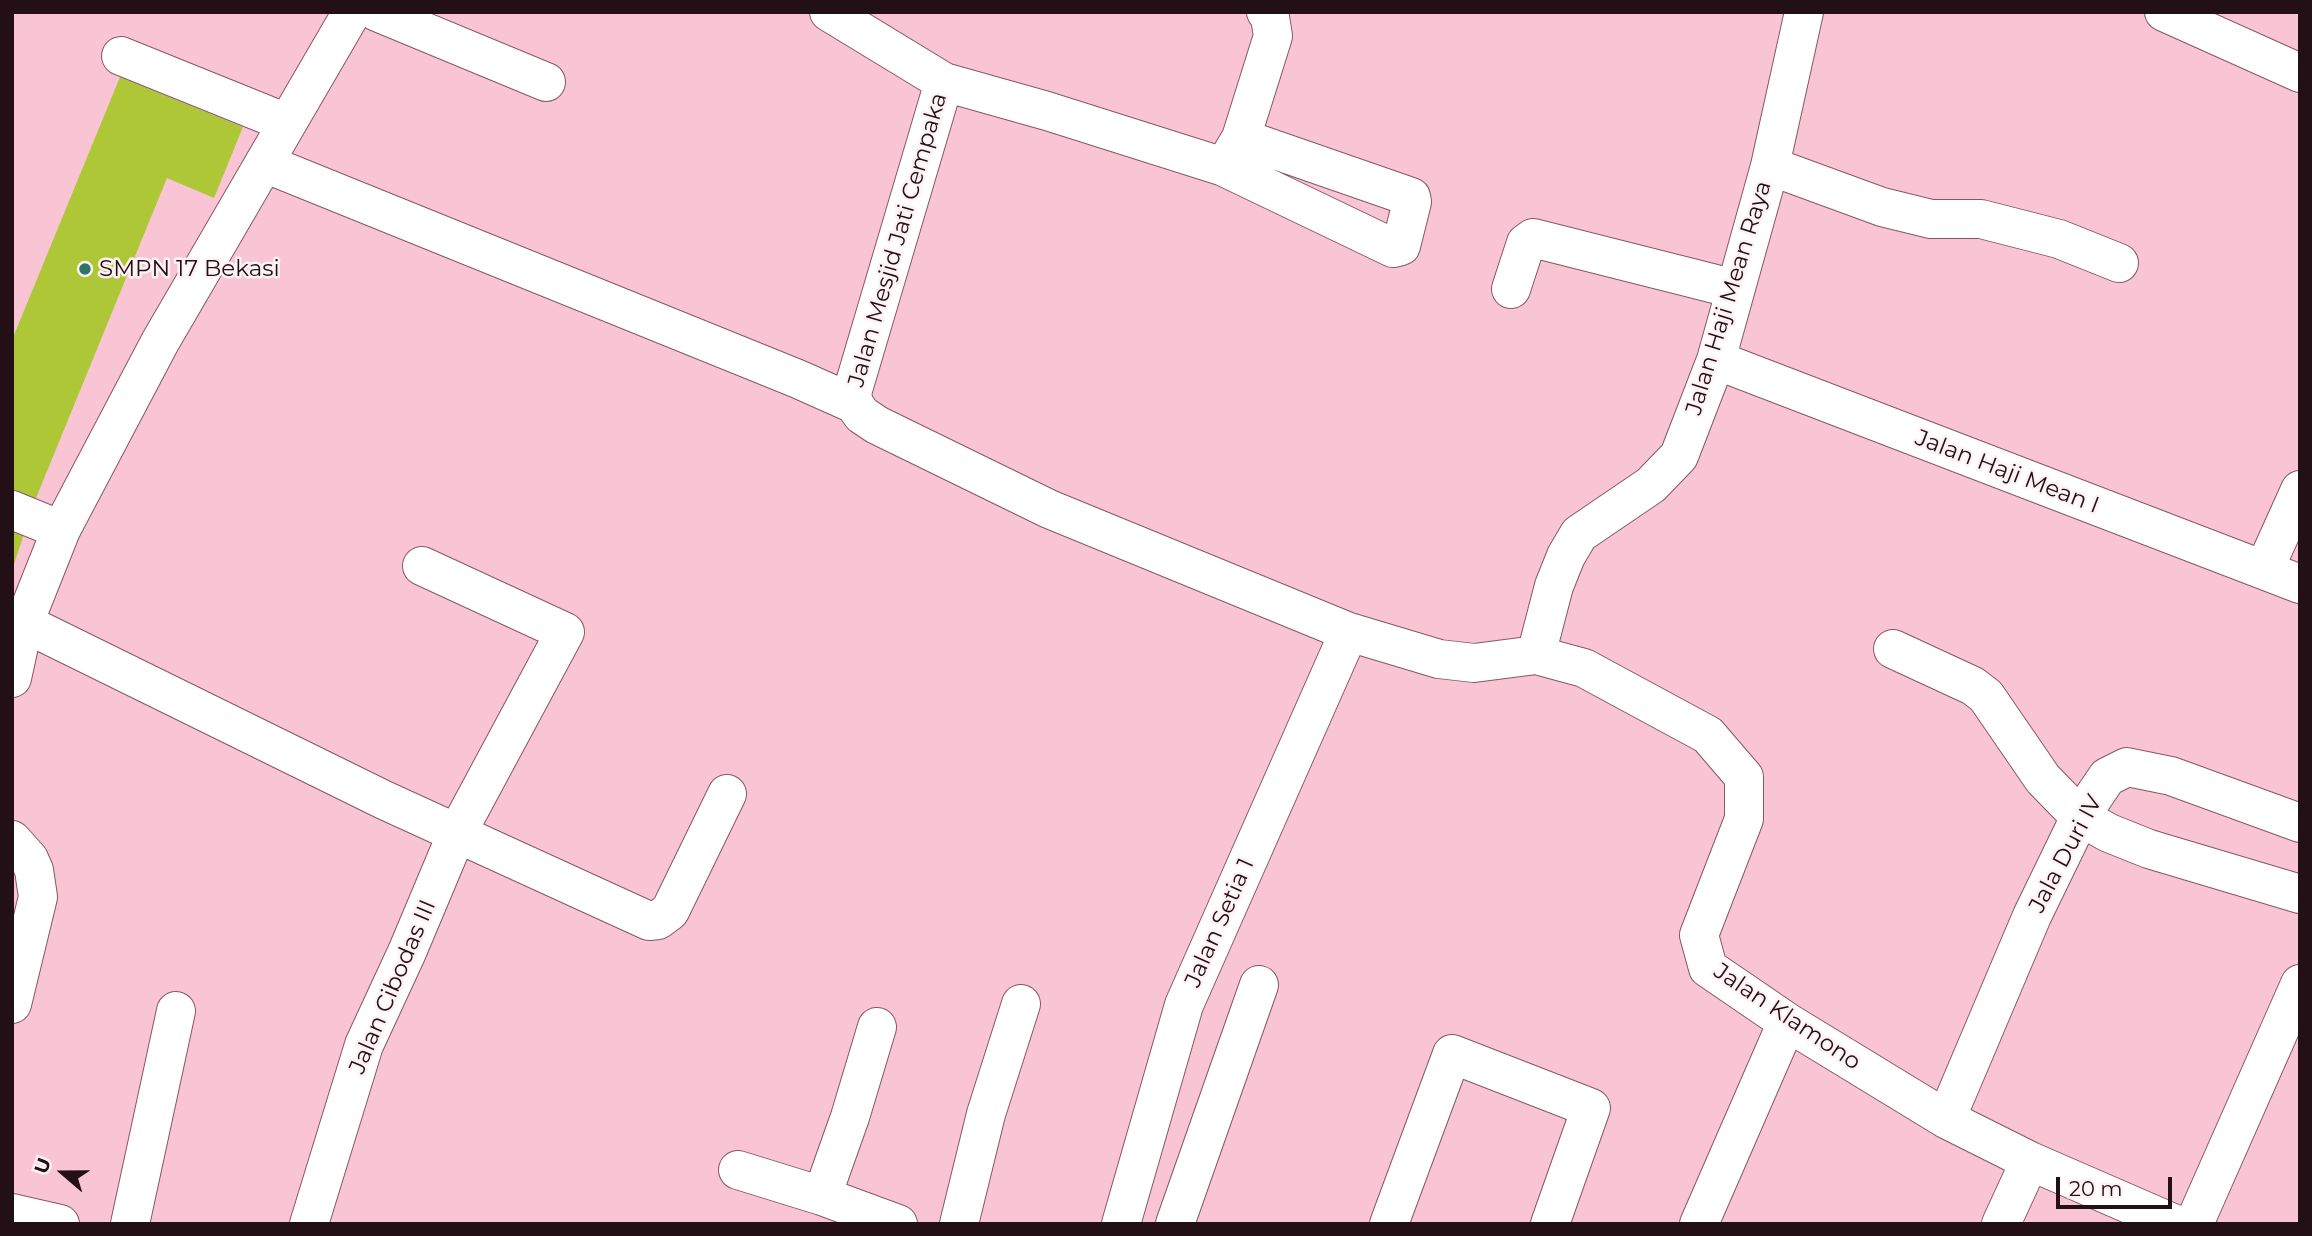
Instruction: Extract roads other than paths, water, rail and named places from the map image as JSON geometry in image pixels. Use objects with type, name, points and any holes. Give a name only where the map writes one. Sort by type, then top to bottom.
[{"type":"street","points":[[12,678],[24,623],[61,530],[160,342],[352,12]]},
{"type":"street","points":[[377,12],[546,82]]},
{"type":"street","name":"Jalan Mesjid Jati Cempaka","points":[[829,12],[944,82],[852,393],[854,404],[862,415],[877,425],[1049,509],[1349,632]]},
{"type":"street","points":[[944,82],[1047,111],[1232,153],[1273,36],[1270,17],[1266,12]]},
{"type":"street","name":"Jalan Haji Mean Raya","points":[[1535,655],[1554,586],[1566,556],[1579,534],[1651,485],[1679,456],[1716,359],[1770,166],[1804,12]]},
{"type":"street","points":[[2164,12],[2300,73]]},
{"type":"street","points":[[121,56],[288,122]]},
{"type":"street","points":[[264,163],[854,404]]},
{"type":"street","points":[[1770,166],[1882,206],[1931,219],[1981,219],[2059,239],[2119,263]]},
{"type":"street","points":[[1511,289],[1527,243],[1533,238],[1735,289]]},
{"type":"street","name":"Jalan Haji Mean I","points":[[1716,359],[2300,584]]},
{"type":"street","points":[[2264,570],[2300,490]]},
{"type":"street","points":[[12,510],[61,530]]},
{"type":"street","name":"Jalan Cibodas III","points":[[309,1224],[364,1045],[457,833],[565,632],[422,566]]},
{"type":"street","points":[[24,623],[384,800],[649,921],[657,920],[670,911],[727,794]]},
{"type":"street","name":"Jalan Klamono","points":[[1349,632],[1439,659],[1474,663],[1535,655],[1584,668],[1708,736],[1744,776],[1744,819],[1699,935],[1708,968],[1787,1022],[1946,1119],[2030,1161],[2175,1224]]},
{"type":"street","name":"Jalan Setia 1","points":[[1121,1224],[1184,1005],[1349,632]]},
{"type":"street","points":[[1893,649],[1973,686],[1986,696],[2043,779],[2080,817],[2109,833],[2149,849],[2300,894]]},
{"type":"street","name":"Jala Duri IV","points":[[1946,1119],[2032,916],[2080,817],[2107,777],[2127,767],[2171,776],[2300,822]]},
{"type":"street","points":[[12,840],[29,859],[34,870],[38,897],[12,1004]]},
{"type":"street","points":[[2194,1224],[2300,984]]},
{"type":"street","points":[[1175,1224],[1258,985]]},
{"type":"street","points":[[959,1224],[986,1114],[1021,1004]]},
{"type":"street","points":[[130,1224],[176,1011]]},
{"type":"street","points":[[1699,1224],[1787,1022]]},
{"type":"street","points":[[822,1196],[850,1117],[877,1027]]},
{"type":"street","points":[[1389,1224],[1452,1054],[1591,1108],[1550,1224]]},
{"type":"street","points":[[2001,1224],[2030,1161]]},
{"type":"street","points":[[738,1170],[822,1196],[898,1224]]},
{"type":"street","points":[[12,1213],[60,1224]]},
{"type":"place","name":"SMPN 17 Bekasi","points":[[85,269]]}]
